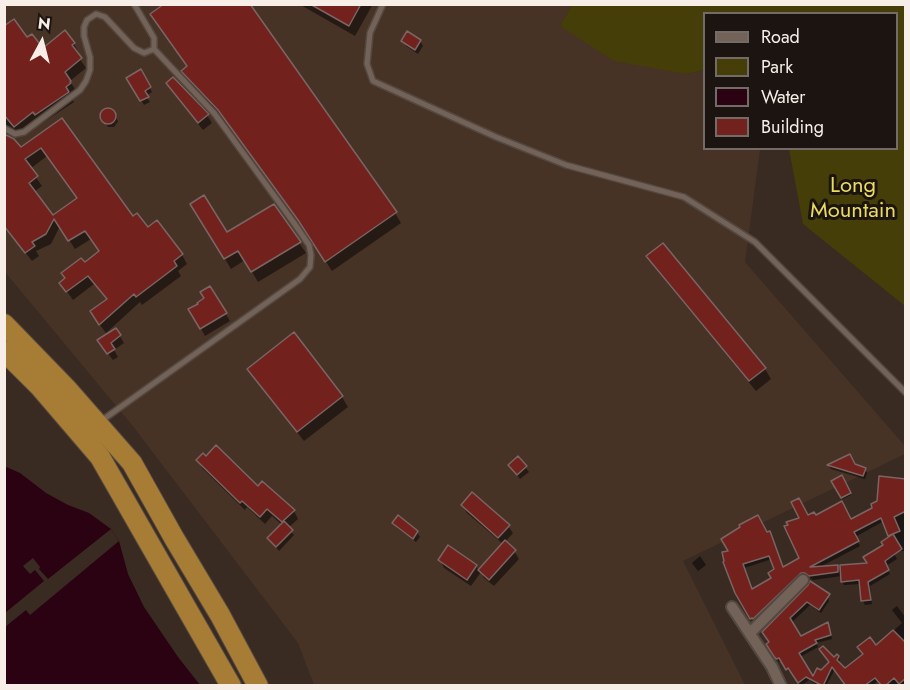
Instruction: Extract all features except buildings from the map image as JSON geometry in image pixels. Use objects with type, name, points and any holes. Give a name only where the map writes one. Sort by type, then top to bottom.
[{"type":"highway","points":[[4,324],[68,390],[132,463],[220,615],[258,686]]},
{"type":"highway","points":[[4,351],[40,387],[100,457],[231,686]]},
{"type":"street","points":[[750,633],[803,580]]},
{"type":"street","points":[[732,607],[772,667],[781,686]]},
{"type":"lane","points":[[98,424],[300,279],[310,267],[309,245],[214,113],[154,49],[154,38],[134,4]]},
{"type":"lane","points":[[383,4],[370,33],[367,64],[373,81],[496,137],[566,165],[684,197],[755,242],[906,393]]},
{"type":"lane","points":[[4,128],[15,134],[24,132],[80,90],[90,70],[84,27],[87,20],[96,14],[105,17],[134,48],[144,53],[154,49]]},
{"type":"shaded area","points":[[4,5],[572,5],[560,26],[686,74],[703,70],[703,150],[760,150],[745,262],[905,446],[905,454],[683,561],[745,685],[314,685],[298,643],[132,425],[5,272]]},
{"type":"green space","name":"Long Mountain","points":[[572,5],[905,5],[905,306],[803,224],[789,150],[898,150],[898,12],[703,12],[703,70],[686,74],[614,61],[560,26]]},
{"type":"water","points":[[4,466],[20,473],[46,493],[89,513],[111,529],[119,541],[128,574],[144,607],[200,685],[5,685]]},
{"type":"pier","points":[[111,529],[119,541],[30,615],[26,610],[5,627],[5,613],[44,581],[35,570],[30,574],[23,566],[33,558],[48,579]]}]
